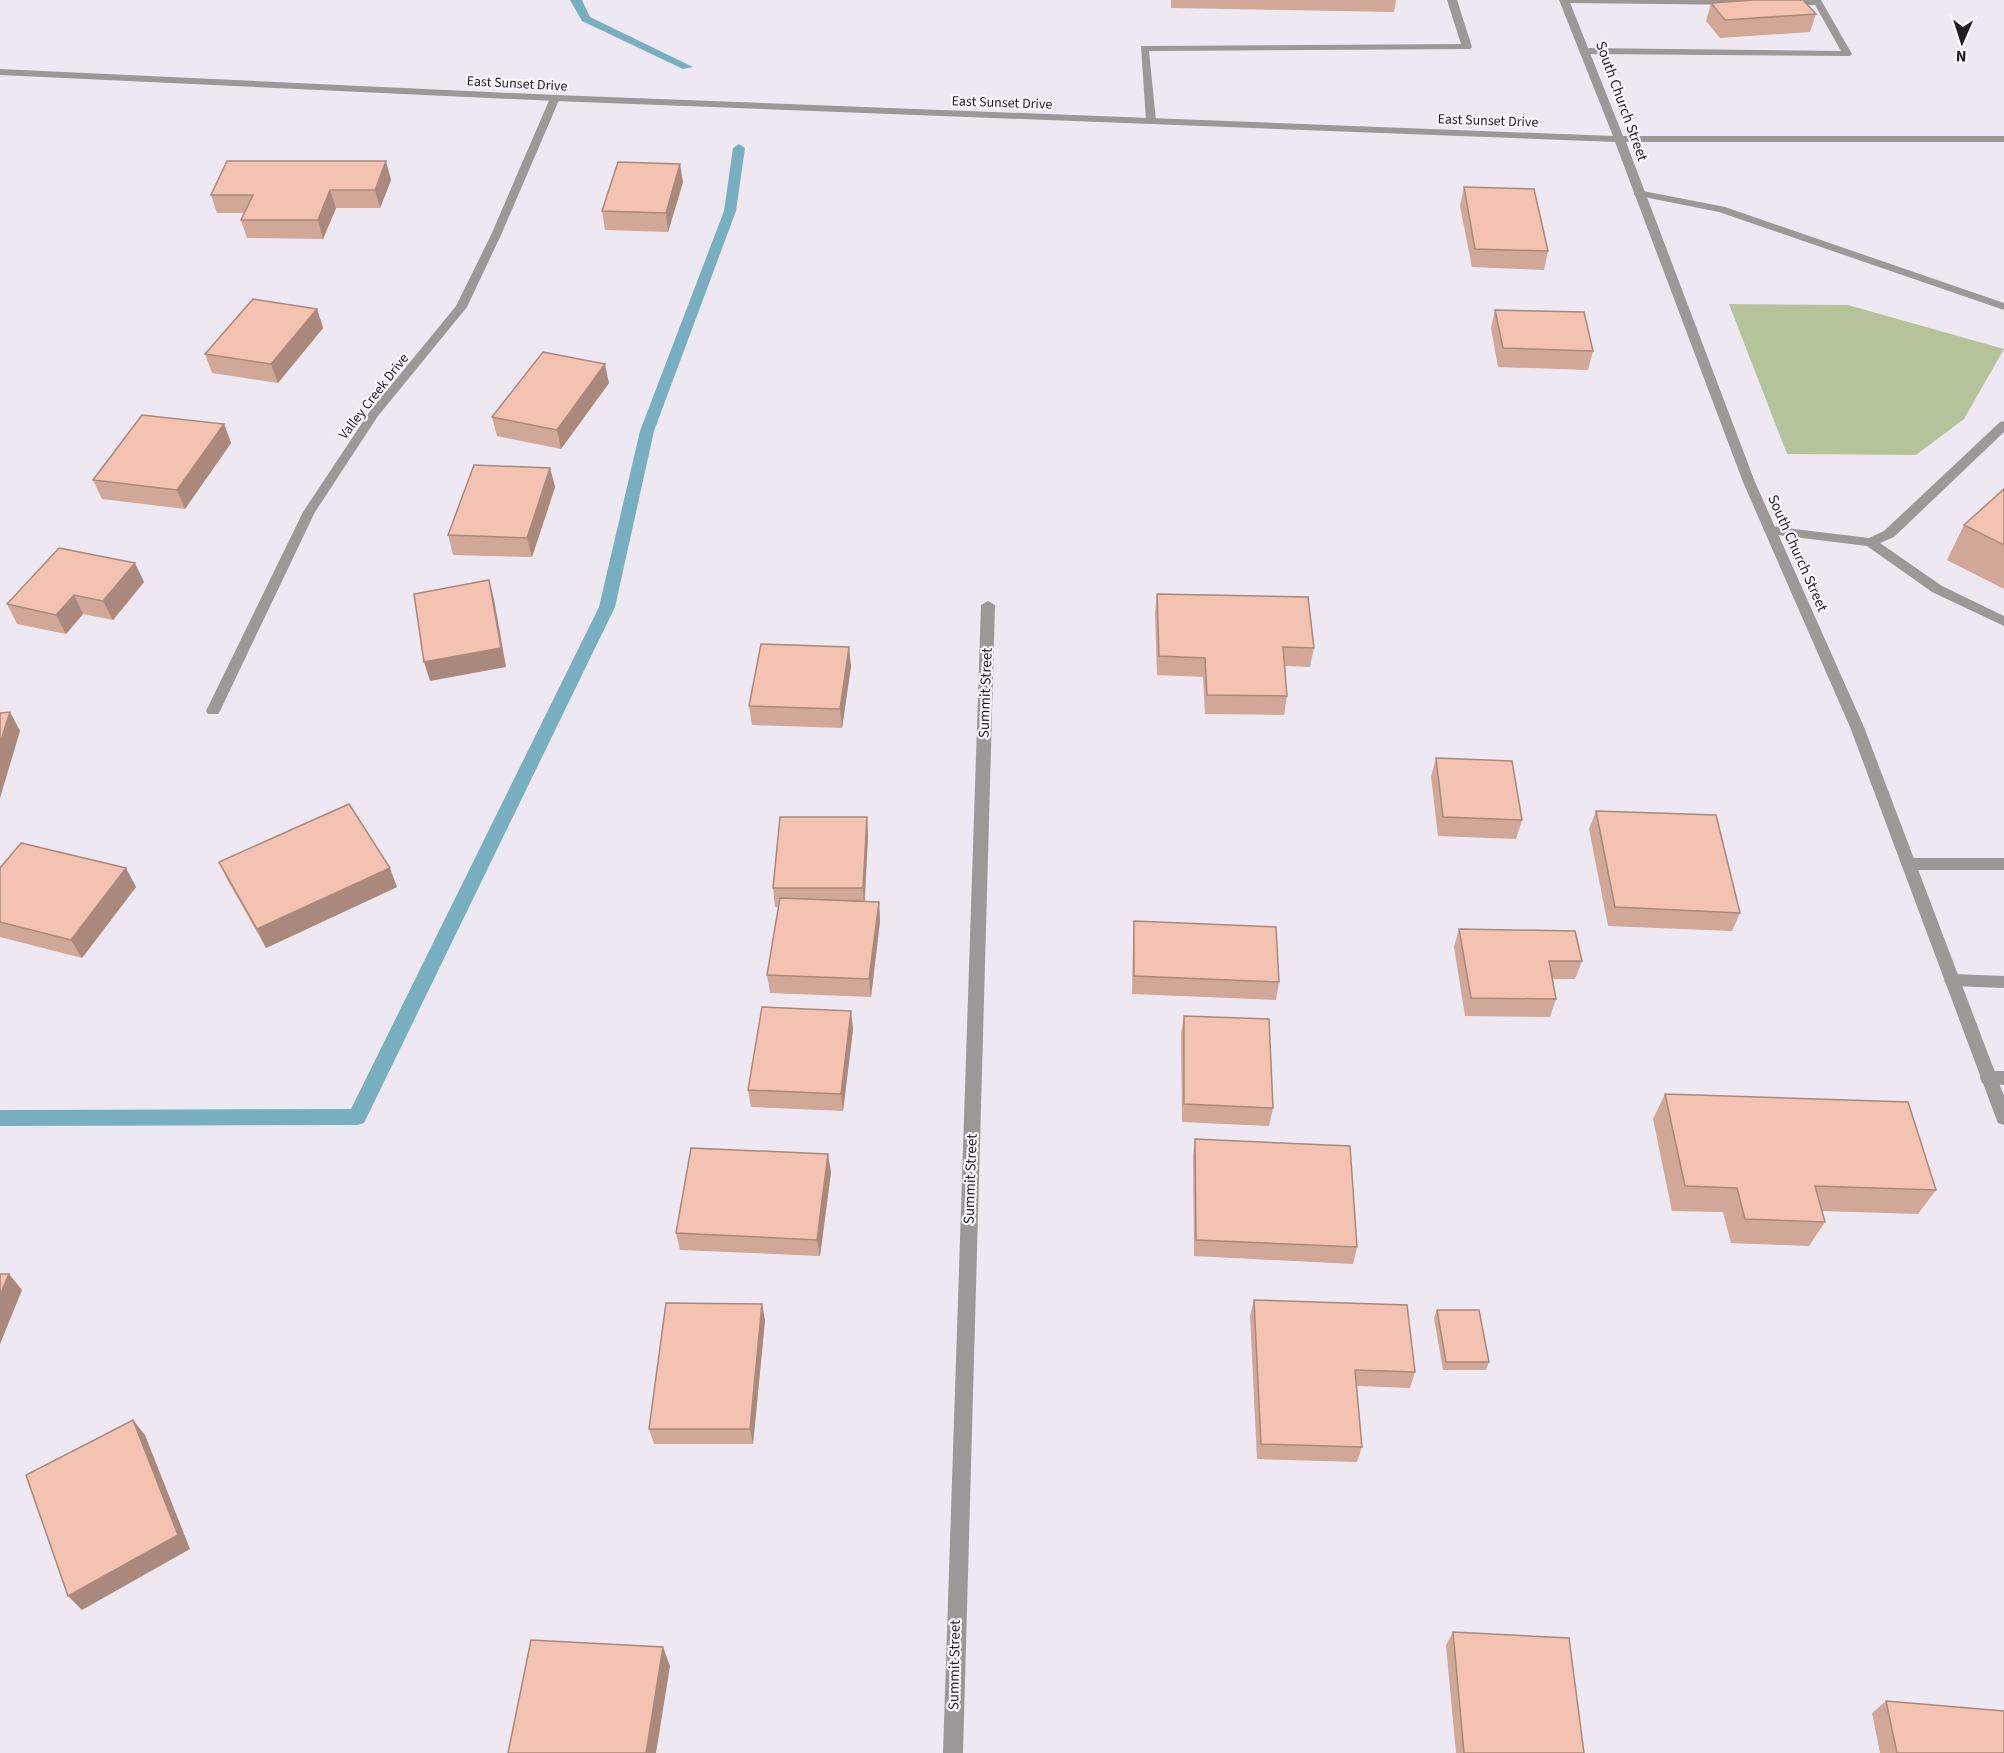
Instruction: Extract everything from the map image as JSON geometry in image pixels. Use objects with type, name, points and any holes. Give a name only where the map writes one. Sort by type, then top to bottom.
[{"type":"street","points":[[1150,121],[1144,48],[1467,47],[1452,0]]},
{"type":"street","points":[[1565,0],[1758,2]]},
{"type":"street","name":"South Church Street","points":[[1565,0],[1749,482],[1857,727],[1952,980],[1996,1078],[2004,1118]]},
{"type":"street","points":[[1586,51],[1847,54],[1818,2],[1770,2]]},
{"type":"street","name":"East Sunset Drive","points":[[0,72],[555,98],[1618,139],[2004,140]]},
{"type":"street","name":"Valley Creek Drive","points":[[213,711],[309,512],[374,414],[461,307],[496,235],[555,98]]},
{"type":"street","points":[[1638,193],[1721,209],[2004,307]]},
{"type":"street","points":[[1870,542],[1889,534],[2004,425]]},
{"type":"street","points":[[1770,530],[1870,542],[1937,589],[2004,621]]},
{"type":"street","name":"Summit Street","points":[[953,1753],[988,605]]},
{"type":"street","points":[[1908,864],[2004,864]]},
{"type":"street","points":[[1952,980],[2004,982]]},
{"type":"green space","points":[[1729,304],[1848,305],[2004,349],[1964,419],[1916,455],[1787,454]]},
{"type":"building","points":[[1803,0],[1816,14],[1725,20],[1711,3]]},
{"type":"building","points":[[227,161],[386,161],[375,190],[330,190],[318,220],[241,220],[253,195],[211,195]]},
{"type":"building","points":[[618,162],[680,164],[666,213],[602,211]]},
{"type":"building","points":[[1464,187],[1534,189],[1548,251],[1475,249]]},
{"type":"building","points":[[253,299],[317,309],[271,364],[205,354]]},
{"type":"building","points":[[1495,310],[1584,312],[1593,351],[1503,348]]},
{"type":"building","points":[[543,352],[605,364],[557,430],[492,417]]},
{"type":"building","points":[[142,415],[224,424],[177,490],[93,480]]},
{"type":"building","points":[[474,465],[550,468],[527,538],[448,535]]},
{"type":"building","points":[[2004,489],[2004,545],[1964,525]]},
{"type":"building","points":[[59,548],[135,563],[103,601],[74,595],[56,615],[7,604]]},
{"type":"building","points":[[489,580],[501,648],[424,662],[414,594]]},
{"type":"building","points":[[1157,594],[1308,597],[1314,648],[1283,647],[1287,696],[1207,695],[1205,658],[1159,656]]},
{"type":"building","points":[[761,644],[849,647],[840,709],[749,706]]},
{"type":"building","points":[[10,712],[0,743],[0,713]]},
{"type":"building","points":[[1436,758],[1512,761],[1522,820],[1443,817]]},
{"type":"building","points":[[349,804],[390,868],[257,929],[219,862]]},
{"type":"building","points":[[1596,811],[1716,815],[1740,913],[1615,907]]},
{"type":"building","points":[[780,817],[867,817],[863,888],[773,888]]},
{"type":"building","points":[[21,843],[126,868],[71,940],[0,922],[0,868]]},
{"type":"building","points":[[780,898],[879,902],[869,979],[767,975]]},
{"type":"building","points":[[1134,921],[1276,927],[1279,982],[1134,976]]},
{"type":"building","points":[[1459,929],[1575,931],[1582,961],[1549,961],[1556,999],[1471,998]]},
{"type":"building","points":[[762,1007],[851,1011],[841,1094],[748,1090]]},
{"type":"building","points":[[1184,1016],[1269,1019],[1273,1108],[1184,1104]]},
{"type":"building","points":[[1665,1094],[1908,1102],[1936,1190],[1815,1186],[1825,1222],[1745,1219],[1737,1188],[1685,1186]]},
{"type":"building","points":[[1195,1139],[1350,1146],[1357,1247],[1196,1240]]},
{"type":"building","points":[[691,1148],[828,1154],[817,1240],[676,1233]]},
{"type":"building","points":[[0,1274],[9,1274],[0,1295]]},
{"type":"building","points":[[1254,1300],[1407,1305],[1415,1372],[1355,1370],[1362,1447],[1261,1444]]},
{"type":"building","points":[[666,1303],[762,1304],[750,1429],[649,1429]]},
{"type":"building","points":[[1437,1310],[1479,1310],[1489,1362],[1446,1362]]},
{"type":"building","points":[[133,1420],[178,1535],[68,1596],[26,1475]]},
{"type":"building","points":[[1453,1632],[1569,1638],[1584,1753],[1464,1753]]},
{"type":"building","points":[[531,1640],[663,1647],[646,1753],[508,1753]]},
{"type":"building","points":[[1886,1701],[2004,1711],[2004,1753],[1897,1753]]},
{"type":"waterway","points":[[576,0],[586,19],[687,67]]},
{"type":"waterway","points":[[0,1118],[357,1117],[607,607],[647,431],[730,211],[739,148]]}]
